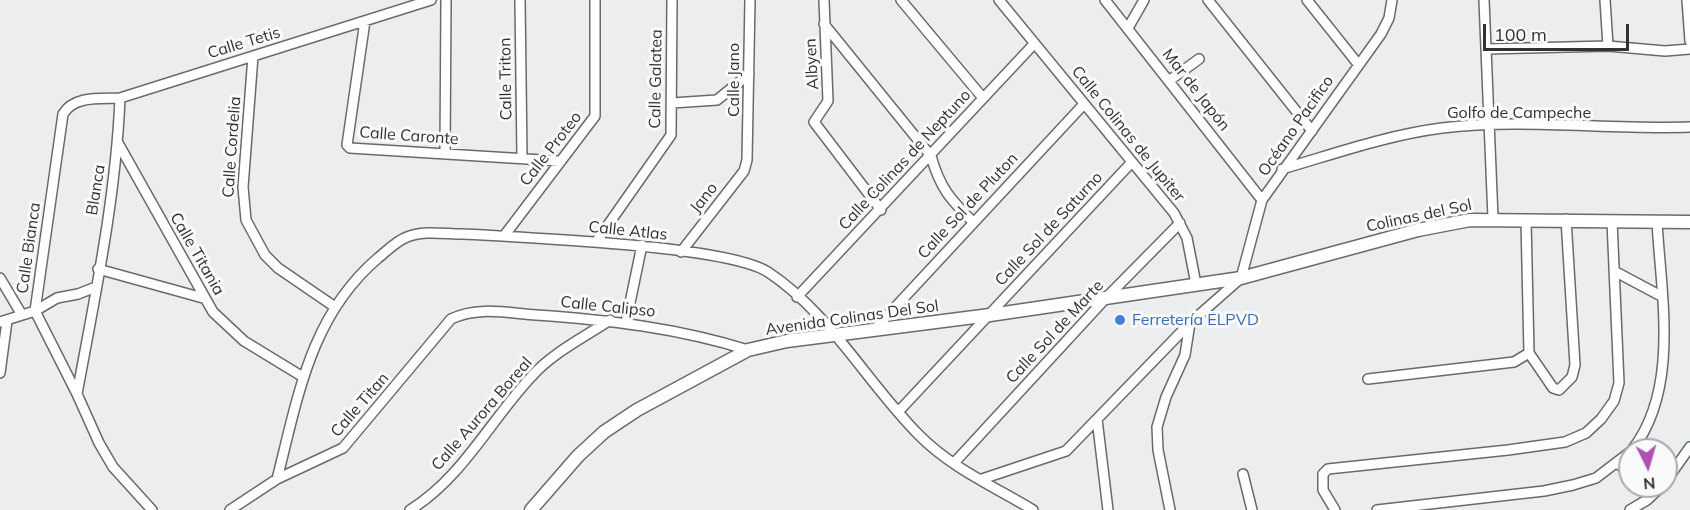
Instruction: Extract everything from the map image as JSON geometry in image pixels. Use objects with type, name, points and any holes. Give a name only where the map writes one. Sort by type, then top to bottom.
[{"type":"street","name":"Calle Tetis","points":[[66,108],[87,99],[120,98],[431,0]]},
{"type":"street","points":[[445,154],[446,0]]},
{"type":"street","name":"Calle Triton","points":[[520,0],[522,157]]},
{"type":"street","name":"Calle Proteo","points":[[504,236],[595,116],[595,0]]},
{"type":"street","name":"Calle Galatea","points":[[596,242],[667,143],[672,127],[672,0]]},
{"type":"street","name":"Calle Jano","points":[[747,160],[750,0]]},
{"type":"street","name":"Albyen","points":[[824,0],[828,101],[814,122],[880,210]]},
{"type":"street","points":[[902,0],[983,98]]},
{"type":"street","points":[[999,0],[1034,44]]},
{"type":"street","name":"Mar de Japón","points":[[1105,0],[1262,200]]},
{"type":"street","points":[[1128,28],[1144,0]]},
{"type":"street","points":[[1208,0],[1312,131]]},
{"type":"street","points":[[1307,0],[1358,64]]},
{"type":"street","name":"Océano Pacifico","points":[[1241,278],[1262,200],[1389,18],[1392,0]]},
{"type":"street","points":[[1484,0],[1493,218]]},
{"type":"street","points":[[1605,0],[1608,46]]},
{"type":"street","points":[[1687,0],[1690,41]]},
{"type":"street","name":"Calle Caronte","points":[[365,21],[347,145],[350,148],[559,161]]},
{"type":"street","points":[[824,24],[931,156],[938,182],[946,195],[973,222]]},
{"type":"street","name":"Calle Colinas de Neptuno","points":[[797,297],[1034,44]]},
{"type":"street","name":"Calle Colinas de Jupiter","points":[[1034,44],[1180,223],[1193,256],[1196,284]]},
{"type":"street","points":[[1486,49],[1608,46],[1665,51],[1690,50]]},
{"type":"street","name":"Calle Cordelia","points":[[253,56],[243,187],[246,220],[265,255],[278,268],[334,307]]},
{"type":"street","points":[[1170,80],[1199,59]]},
{"type":"street","points":[[672,103],[717,100],[749,74]]},
{"type":"street","name":"Blanca","points":[[77,394],[118,143],[120,98]]},
{"type":"street","name":"Calle Sol de Pluton","points":[[874,330],[1084,104]]},
{"type":"street","name":"Calle Bianca","points":[[0,381],[3,322],[35,311],[63,114],[66,108]]},
{"type":"street","name":"Golfo de Campeche","points":[[1282,170],[1402,135],[1442,128],[1490,125],[1690,127]]},
{"type":"street","name":"Calle Titania","points":[[118,143],[213,312],[244,341],[303,377]]},
{"type":"street","name":"Jano","points":[[681,252],[744,171],[747,160]]},
{"type":"street","name":"Calle Sol de Saturno","points":[[990,315],[1131,163]]},
{"type":"street","name":"Colinas del Sol","points":[[1196,284],[1241,278],[1418,230],[1470,220],[1493,218],[1690,222]]},
{"type":"street","points":[[1526,220],[1529,353],[1553,388],[1559,390],[1566,386],[1575,365],[1566,219]]},
{"type":"street","points":[[1335,510],[1323,490],[1323,474],[1338,466],[1508,450],[1565,442],[1586,433],[1601,419],[1614,401],[1619,383],[1612,221]]},
{"type":"street","points":[[1639,438],[1646,427],[1660,388],[1664,364],[1657,222]]},
{"type":"street","name":"Calle Sol de Marte","points":[[954,463],[1106,298],[1180,223]]},
{"type":"street","name":"Calle Atlas","points":[[277,479],[303,377],[314,344],[334,307],[366,268],[407,237],[432,233],[642,245],[735,261],[764,270],[797,297],[836,337],[898,412],[927,443],[954,463],[1033,510]]},
{"type":"street","points":[[626,322],[642,245]]},
{"type":"street","points":[[98,269],[203,297]]},
{"type":"street","points":[[1616,272],[1661,296]]},
{"type":"street","points":[[0,278],[22,315]]},
{"type":"street","points":[[982,479],[1066,451],[1190,323],[1241,278]]},
{"type":"street","name":"Avenida Colinas Del Sol","points":[[531,510],[578,456],[604,432],[638,410],[748,350],[787,341],[836,337],[1196,284]]},
{"type":"street","points":[[96,287],[78,294],[57,298],[35,311],[99,443],[113,466],[152,510]]},
{"type":"street","name":"Calle Calipso","points":[[462,313],[495,312],[626,322],[695,334],[748,350]]},
{"type":"street","name":"Calle Titan","points":[[230,510],[277,479],[344,448],[451,319],[462,313]]},
{"type":"street","points":[[898,412],[990,315]]},
{"type":"street","name":"Calle Aurora Boreal","points":[[410,510],[423,502],[457,470],[531,376],[556,354],[610,320]]},
{"type":"street","points":[[1170,510],[1158,450],[1157,427],[1166,397],[1185,355],[1190,323]]},
{"type":"street","points":[[1368,379],[1515,362],[1529,353]]},
{"type":"street","points":[[1097,420],[1108,510]]},
{"type":"street","points":[[1678,463],[1690,447]]},
{"type":"street","points":[[1377,510],[1544,491],[1596,478],[1616,463]]},
{"type":"street","points":[[1243,474],[1252,510]]},
{"type":"street","points":[[1630,510],[1645,498]]},
{"type":"place","name":"Ferretería ELPVD","points":[[1120,320]]}]
